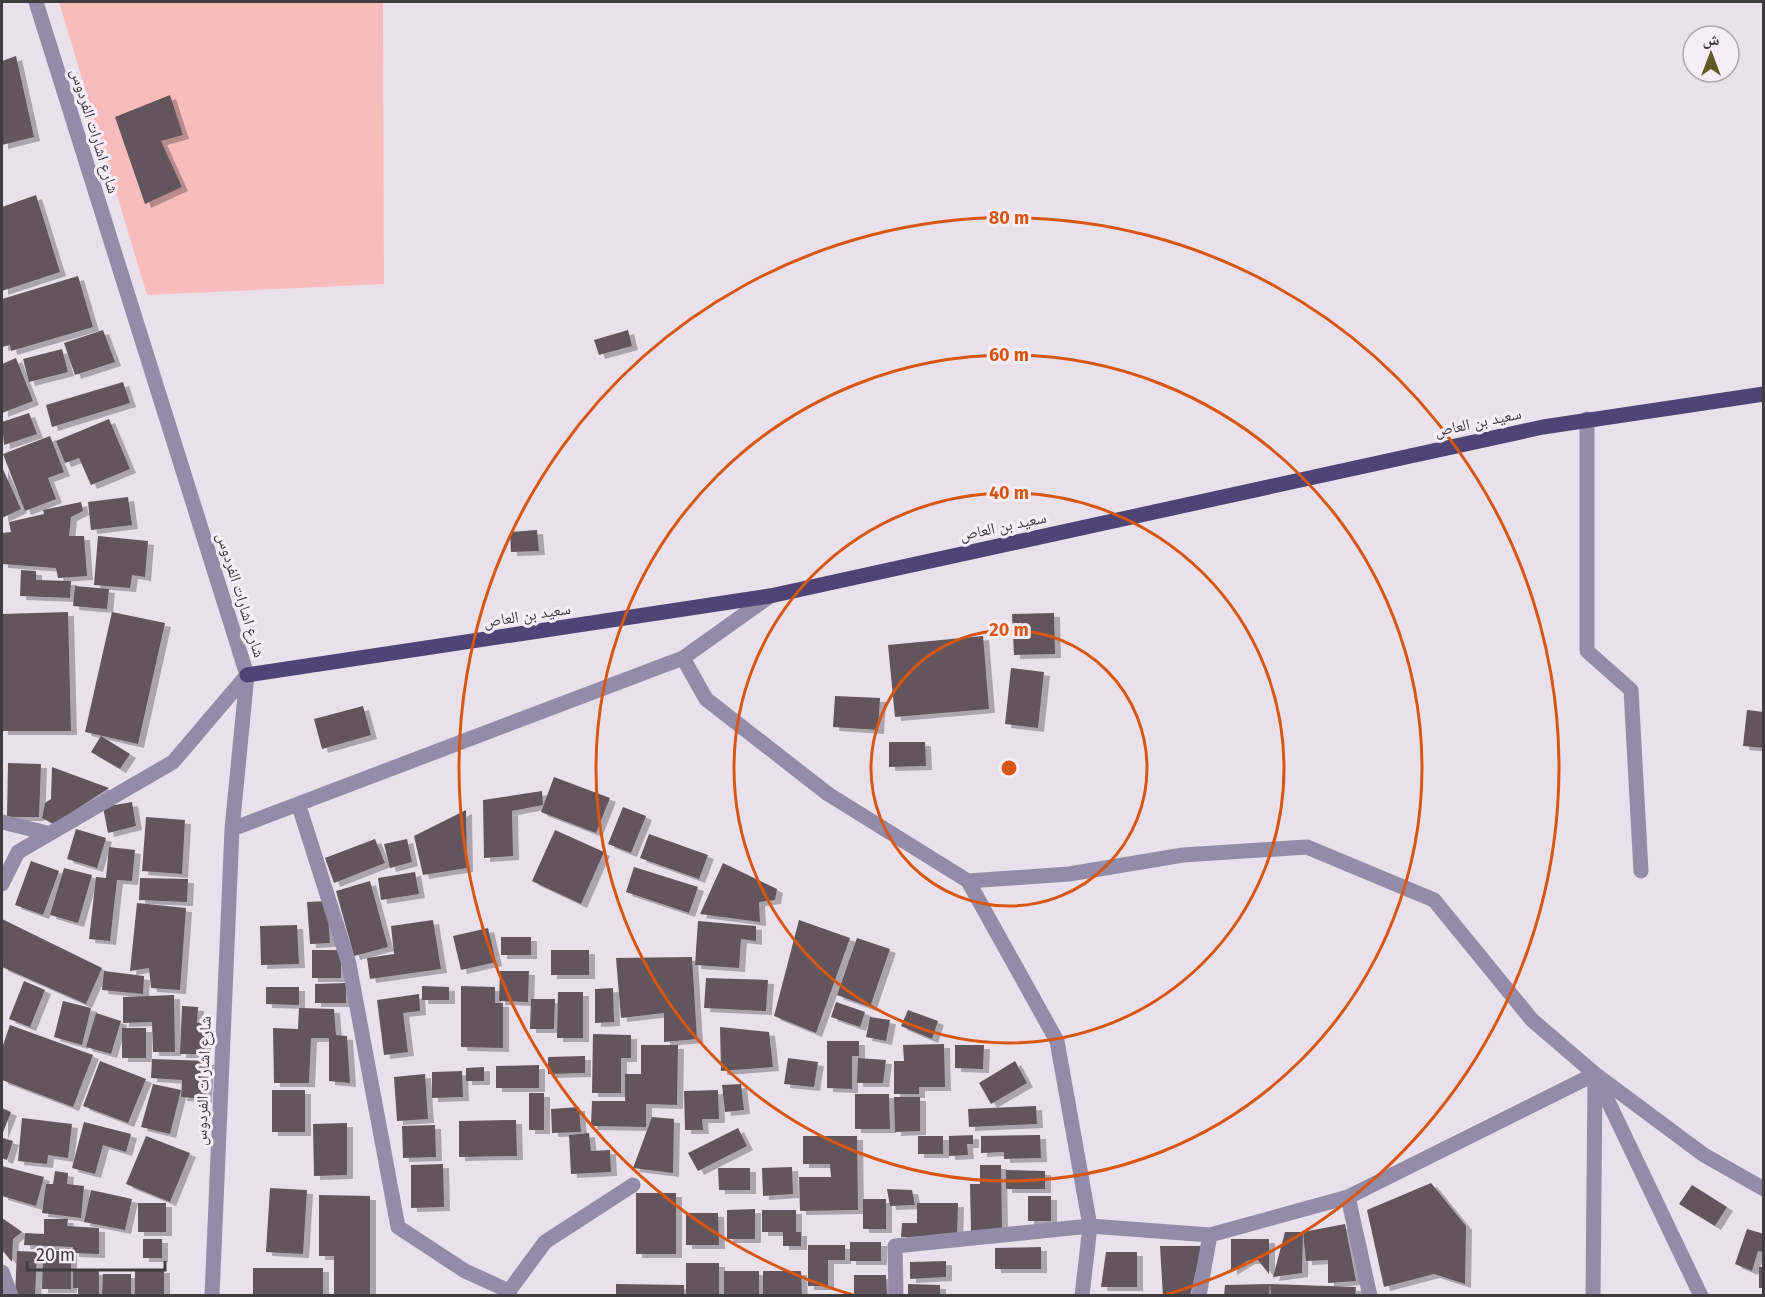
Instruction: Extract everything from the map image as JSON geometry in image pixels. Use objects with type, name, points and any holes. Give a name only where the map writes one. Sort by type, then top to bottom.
[{"type":"main road","name":"سعيد بن العاص","points":[[247,675],[770,596],[1587,419],[1764,394]]},
{"type":"street","name":"شارع اشارات الفردوس","points":[[36,2],[247,675],[232,830],[212,1296]]},
{"type":"street","points":[[1587,419],[1587,651],[1631,690],[1641,871]]},
{"type":"street","points":[[232,830],[683,658],[770,596]]},
{"type":"street","points":[[683,658],[706,699],[828,794],[968,881],[1057,1041],[1090,1226],[1082,1296]]},
{"type":"street","points":[[2,856],[18,852],[47,833],[173,762],[247,675]]},
{"type":"street","points":[[298,806],[349,964],[398,1227],[465,1271],[510,1293],[545,1242],[633,1185]]},
{"type":"street","points":[[2,822],[47,833]]},
{"type":"street","points":[[968,881],[1069,874],[1183,855],[1308,847],[1434,900],[1532,1020],[1594,1074],[1704,1155],[1764,1189]]},
{"type":"street","points":[[2,884],[18,852]]},
{"type":"street","points":[[896,1296],[895,1246],[1090,1226],[1210,1236],[1348,1197],[1594,1074]]},
{"type":"street","points":[[1593,1296],[1594,1074]]},
{"type":"street","points":[[1594,1074],[1701,1296]]},
{"type":"street","points":[[1348,1197],[1370,1296]]},
{"type":"street","points":[[1199,1296],[1210,1236]]},
{"type":"street","points":[[2,1272],[11,1296]]},
{"type":"shaded area","points":[[59,2],[383,2],[384,284],[147,295]]},
{"type":"building","points":[[16,56],[34,137],[2,145],[2,61]]},
{"type":"building","points":[[170,95],[183,135],[161,141],[182,187],[145,204],[115,117]]},
{"type":"building","points":[[36,195],[60,272],[2,291],[2,207]]},
{"type":"building","points":[[78,276],[93,327],[11,351],[10,345],[2,347],[2,299]]},
{"type":"building","points":[[103,330],[115,362],[75,375],[64,343]]},
{"type":"building","points":[[628,330],[632,346],[599,355],[594,340]]},
{"type":"building","points":[[62,349],[68,372],[29,382],[23,359]]},
{"type":"building","points":[[16,358],[33,401],[2,413],[2,364]]},
{"type":"building","points":[[123,382],[130,403],[52,427],[46,405]]},
{"type":"building","points":[[29,413],[37,434],[4,445],[2,422]]},
{"type":"building","points":[[109,419],[130,469],[91,485],[79,458],[65,463],[56,441]]},
{"type":"building","points":[[50,436],[64,472],[48,478],[56,499],[25,511],[3,454]]},
{"type":"building","points":[[2,467],[21,509],[2,518]]},
{"type":"building","points":[[128,497],[132,525],[91,530],[88,502]]},
{"type":"building","points":[[81,502],[83,511],[71,517],[69,536],[84,536],[87,576],[58,578],[56,568],[2,564],[2,533],[11,532],[9,522],[44,514],[43,510]]},
{"type":"building","points":[[537,530],[539,551],[511,552],[510,532]]},
{"type":"building","points":[[98,536],[148,541],[145,577],[132,575],[130,588],[94,585]]},
{"type":"building","points":[[21,570],[36,571],[36,580],[71,581],[70,598],[20,596]]},
{"type":"building","points":[[75,586],[109,589],[107,609],[73,606]]},
{"type":"building","points":[[68,612],[71,731],[2,731],[2,614]]},
{"type":"building","points":[[112,612],[165,623],[138,744],[85,732]]},
{"type":"building","points":[[1054,613],[1055,654],[1014,655],[1012,614]]},
{"type":"building","points":[[983,636],[989,709],[895,717],[888,645]]},
{"type":"building","points":[[1011,668],[1044,672],[1038,728],[1005,724]]},
{"type":"building","points":[[835,696],[880,698],[878,730],[833,727]]},
{"type":"building","points":[[363,706],[371,735],[322,749],[314,719]]},
{"type":"building","points":[[1747,710],[1764,712],[1764,748],[1743,746]]},
{"type":"building","points":[[101,736],[130,754],[120,769],[91,752]]},
{"type":"building","points":[[889,742],[925,742],[926,766],[889,767]]},
{"type":"building","points":[[8,763],[41,764],[39,817],[7,817]]},
{"type":"building","points":[[52,767],[109,788],[54,824],[42,818],[45,803],[51,799]]},
{"type":"building","points":[[554,777],[610,798],[596,833],[541,812]]},
{"type":"building","points":[[542,791],[543,805],[512,811],[513,856],[484,858],[483,800]]},
{"type":"building","points":[[132,802],[136,826],[108,833],[103,807]]},
{"type":"building","points":[[623,807],[646,816],[631,853],[608,844]]},
{"type":"building","points":[[466,810],[467,868],[423,875],[414,836]]},
{"type":"building","points":[[146,817],[185,820],[182,874],[142,871]]},
{"type":"building","points":[[76,829],[106,838],[97,868],[67,859]]},
{"type":"building","points":[[555,830],[604,852],[581,904],[532,881]]},
{"type":"building","points":[[649,834],[708,855],[699,879],[640,858]]},
{"type":"building","points":[[375,839],[385,863],[334,883],[325,858]]},
{"type":"building","points":[[407,839],[412,862],[390,868],[384,844]]},
{"type":"building","points":[[109,847],[135,850],[132,881],[117,880],[110,941],[89,939],[96,877],[106,878]]},
{"type":"building","points":[[31,861],[59,871],[43,915],[15,905]]},
{"type":"building","points":[[723,863],[777,889],[775,900],[759,902],[760,922],[700,914]]},
{"type":"building","points":[[634,867],[698,887],[689,913],[626,892]]},
{"type":"building","points":[[64,868],[92,875],[78,923],[50,915]]},
{"type":"building","points":[[415,872],[419,894],[381,900],[378,878]]},
{"type":"building","points":[[140,878],[188,879],[187,902],[139,900]]},
{"type":"building","points":[[370,881],[388,947],[354,956],[336,891]]},
{"type":"building","points":[[327,901],[330,943],[310,944],[307,902]]},
{"type":"building","points":[[137,903],[186,908],[180,990],[151,988],[149,968],[130,971]]},
{"type":"building","points":[[2,919],[102,968],[86,1004],[2,967]]},
{"type":"building","points":[[433,920],[441,969],[370,979],[367,958],[394,954],[391,926]]},
{"type":"building","points":[[799,920],[850,938],[816,1033],[774,1016]]},
{"type":"building","points":[[698,921],[756,926],[756,941],[741,939],[739,968],[695,965]]},
{"type":"building","points":[[297,925],[299,964],[261,965],[260,926]]},
{"type":"building","points":[[488,928],[496,962],[461,970],[453,936]]},
{"type":"building","points":[[501,937],[531,937],[531,955],[501,955]]},
{"type":"building","points":[[857,938],[890,949],[870,1007],[837,995]]},
{"type":"building","points":[[312,950],[341,950],[341,978],[312,978]]},
{"type":"building","points":[[551,950],[589,950],[589,975],[551,975]]},
{"type":"building","points":[[692,957],[697,1039],[664,1042],[664,1013],[621,1018],[616,958]]},
{"type":"building","points":[[104,971],[144,976],[143,994],[102,990]]},
{"type":"building","points":[[500,971],[529,971],[528,1002],[499,1001]]},
{"type":"building","points":[[706,978],[768,980],[766,1011],[704,1008]]},
{"type":"building","points":[[24,981],[45,990],[30,1027],[9,1019]]},
{"type":"building","points":[[346,983],[346,1003],[315,1003],[315,984]]},
{"type":"building","points":[[422,986],[449,987],[449,1000],[422,1000]]},
{"type":"building","points":[[461,986],[495,987],[495,1003],[503,1003],[503,1048],[461,1047]]},
{"type":"building","points":[[266,987],[299,987],[299,1005],[266,1004]]},
{"type":"building","points":[[613,988],[614,1022],[595,1023],[595,989]]},
{"type":"building","points":[[558,992],[583,992],[583,1038],[557,1038]]},
{"type":"building","points":[[419,994],[420,1011],[403,1013],[408,1052],[384,1055],[377,1000]]},
{"type":"building","points":[[174,995],[175,1052],[153,1052],[152,1022],[123,1023],[123,997]]},
{"type":"building","points":[[531,999],[555,999],[554,1029],[530,1029]]},
{"type":"building","points":[[63,1001],[91,1008],[82,1045],[54,1037]]},
{"type":"building","points":[[836,1002],[865,1012],[860,1027],[831,1017]]},
{"type":"building","points":[[182,1006],[198,1007],[197,1023],[205,1023],[205,1054],[180,1054]]},
{"type":"building","points":[[299,1008],[334,1009],[336,1035],[347,1036],[350,1083],[329,1081],[329,1038],[311,1038],[309,1083],[274,1083],[273,1028],[298,1029]]},
{"type":"building","points":[[908,1010],[938,1021],[932,1039],[901,1026]]},
{"type":"building","points":[[96,1013],[121,1021],[111,1054],[86,1047]]},
{"type":"building","points":[[870,1017],[890,1020],[886,1041],[866,1037]]},
{"type":"building","points":[[10,1025],[93,1055],[73,1107],[2,1080],[2,1048]]},
{"type":"building","points":[[720,1027],[769,1032],[773,1067],[721,1071]]},
{"type":"building","points":[[122,1028],[146,1028],[146,1058],[122,1058]]},
{"type":"building","points":[[593,1034],[631,1035],[631,1058],[621,1058],[621,1093],[592,1093]]},
{"type":"building","points":[[827,1041],[859,1041],[859,1056],[852,1056],[852,1089],[827,1088]]},
{"type":"building","points":[[944,1044],[945,1087],[919,1087],[919,1094],[894,1094],[894,1061],[904,1061],[903,1045]]},
{"type":"building","points":[[641,1045],[678,1045],[677,1105],[646,1104],[646,1127],[591,1126],[592,1101],[625,1101],[625,1074],[641,1074]]},
{"type":"building","points":[[955,1045],[984,1045],[983,1069],[955,1068]]},
{"type":"building","points":[[585,1056],[585,1073],[548,1074],[548,1057]]},
{"type":"building","points":[[788,1058],[818,1062],[814,1087],[784,1084]]},
{"type":"building","points":[[858,1058],[886,1060],[883,1083],[857,1083]]},
{"type":"building","points":[[152,1059],[208,1061],[206,1099],[181,1097],[182,1080],[151,1078]]},
{"type":"building","points":[[100,1061],[146,1079],[128,1123],[83,1106]]},
{"type":"building","points":[[1015,1061],[1027,1083],[991,1104],[979,1083]]},
{"type":"building","points":[[539,1065],[539,1088],[496,1088],[496,1066]]},
{"type":"building","points":[[484,1067],[484,1081],[466,1081],[466,1068]]},
{"type":"building","points":[[462,1071],[463,1097],[432,1098],[432,1072]]},
{"type":"building","points":[[425,1074],[428,1119],[397,1121],[394,1077]]},
{"type":"building","points":[[153,1084],[181,1090],[170,1134],[141,1127]]},
{"type":"building","points":[[741,1084],[744,1110],[725,1112],[722,1085]]},
{"type":"building","points":[[272,1090],[305,1090],[305,1132],[272,1132]]},
{"type":"building","points":[[718,1090],[719,1119],[702,1119],[703,1130],[685,1130],[684,1091]]},
{"type":"building","points":[[529,1093],[544,1093],[544,1130],[529,1130]]},
{"type":"building","points":[[855,1094],[889,1094],[890,1129],[855,1129]]},
{"type":"building","points":[[894,1097],[920,1097],[920,1131],[895,1132]]},
{"type":"building","points":[[1036,1106],[1037,1124],[969,1127],[968,1109]]},
{"type":"building","points":[[579,1107],[581,1132],[552,1133],[551,1109]]},
{"type":"building","points":[[2,1108],[11,1112],[2,1135]]},
{"type":"building","points":[[652,1117],[674,1119],[673,1173],[633,1168]]},
{"type":"building","points":[[22,1118],[72,1124],[68,1158],[48,1155],[47,1164],[18,1161]]},
{"type":"building","points":[[516,1120],[517,1156],[459,1157],[459,1121]]},
{"type":"building","points":[[84,1122],[131,1134],[126,1152],[103,1145],[95,1174],[72,1168]]},
{"type":"building","points":[[347,1123],[347,1175],[314,1176],[313,1124]]},
{"type":"building","points":[[435,1125],[436,1157],[403,1158],[402,1126]]},
{"type":"building","points":[[738,1128],[747,1146],[698,1171],[688,1153]]},
{"type":"building","points":[[589,1133],[591,1151],[610,1150],[611,1172],[571,1174],[569,1135]]},
{"type":"building","points":[[973,1135],[973,1144],[967,1144],[968,1155],[949,1156],[949,1136]]},
{"type":"building","points":[[1040,1135],[1041,1158],[1004,1159],[1004,1152],[981,1153],[981,1136]]},
{"type":"building","points":[[146,1136],[190,1153],[170,1202],[126,1184]]},
{"type":"building","points":[[803,1136],[857,1136],[858,1210],[800,1211],[799,1177],[831,1177],[830,1164],[803,1164]]},
{"type":"building","points":[[918,1136],[943,1136],[943,1154],[918,1154]]},
{"type":"building","points":[[3,1138],[13,1141],[7,1160],[2,1158]]},
{"type":"building","points":[[443,1164],[444,1207],[411,1208],[411,1165]]},
{"type":"building","points":[[980,1165],[1001,1165],[1002,1230],[971,1231],[970,1184],[980,1184]]},
{"type":"building","points":[[2,1166],[44,1177],[36,1206],[2,1196]]},
{"type":"building","points":[[792,1167],[793,1194],[763,1196],[762,1168]]},
{"type":"building","points":[[718,1168],[750,1168],[750,1190],[719,1190]]},
{"type":"building","points":[[1006,1170],[1045,1171],[1045,1189],[1006,1189]]},
{"type":"building","points":[[55,1171],[68,1173],[67,1184],[84,1186],[81,1218],[42,1213],[46,1184],[53,1184]]},
{"type":"building","points":[[1431,1183],[1466,1226],[1465,1284],[1434,1274],[1384,1287],[1367,1210]]},
{"type":"building","points":[[1692,1185],[1727,1207],[1715,1226],[1679,1204]]},
{"type":"building","points":[[270,1188],[307,1190],[303,1254],[266,1252]]},
{"type":"building","points":[[887,1189],[912,1190],[915,1205],[890,1206]]},
{"type":"building","points":[[91,1190],[132,1199],[125,1230],[84,1222]]},
{"type":"building","points":[[636,1193],[676,1193],[676,1254],[636,1254]]},
{"type":"building","points":[[319,1195],[370,1196],[370,1296],[334,1296],[334,1256],[319,1256]]},
{"type":"building","points":[[1028,1196],[1051,1196],[1051,1221],[1028,1221]]},
{"type":"building","points":[[863,1199],[886,1199],[886,1229],[863,1229]]},
{"type":"building","points":[[138,1203],[166,1203],[166,1232],[138,1232]]},
{"type":"building","points":[[917,1203],[958,1203],[957,1237],[901,1237],[902,1223],[917,1223]]},
{"type":"building","points":[[755,1209],[755,1239],[727,1239],[727,1210]]},
{"type":"building","points":[[762,1210],[796,1210],[796,1232],[801,1232],[801,1246],[783,1246],[783,1232],[762,1232]]},
{"type":"building","points":[[686,1213],[718,1213],[719,1245],[686,1245]]},
{"type":"building","points":[[2,1218],[22,1232],[13,1239],[12,1262],[2,1250]]},
{"type":"building","points":[[44,1219],[68,1219],[67,1226],[99,1228],[99,1254],[73,1253],[73,1247],[24,1245],[25,1233],[44,1234]]},
{"type":"building","points":[[1345,1224],[1356,1281],[1328,1283],[1328,1260],[1306,1261],[1303,1232]]},
{"type":"building","points":[[1747,1229],[1764,1234],[1764,1252],[1758,1251],[1752,1271],[1735,1264]]},
{"type":"building","points":[[1285,1232],[1303,1232],[1302,1273],[1273,1277]]},
{"type":"building","points":[[143,1239],[162,1239],[162,1258],[143,1258]]},
{"type":"building","points":[[1231,1239],[1269,1239],[1269,1274],[1258,1260],[1249,1260],[1231,1271]]},
{"type":"building","points":[[850,1242],[881,1242],[881,1261],[850,1261]]},
{"type":"building","points":[[808,1245],[845,1245],[845,1260],[828,1260],[828,1286],[808,1286]]},
{"type":"building","points":[[1160,1246],[1202,1246],[1190,1296],[1163,1296]]},
{"type":"building","points":[[1041,1247],[1041,1269],[995,1269],[995,1248]]},
{"type":"building","points":[[17,1251],[37,1252],[35,1296],[15,1296]]},
{"type":"building","points":[[43,1251],[71,1251],[71,1289],[42,1289]]},
{"type":"building","points":[[1106,1252],[1137,1252],[1137,1287],[1101,1287]]},
{"type":"building","points":[[946,1261],[946,1277],[910,1279],[910,1262]]},
{"type":"building","points":[[686,1263],[719,1263],[719,1296],[686,1296]]},
{"type":"building","points":[[1759,1267],[1764,1267],[1764,1288],[1759,1288]]},
{"type":"building","points":[[253,1268],[323,1268],[323,1296],[253,1296]]},
{"type":"building","points":[[135,1269],[164,1269],[164,1296],[135,1296]]},
{"type":"building","points":[[73,1271],[99,1271],[99,1296],[78,1296],[78,1288],[73,1288]]},
{"type":"building","points":[[724,1271],[759,1271],[759,1296],[724,1296]]},
{"type":"building","points":[[763,1271],[801,1271],[802,1296],[763,1296]]},
{"type":"building","points":[[103,1274],[131,1274],[131,1296],[102,1296]]},
{"type":"building","points":[[854,1275],[886,1275],[887,1296],[854,1296]]},
{"type":"building","points":[[616,1284],[684,1285],[684,1296],[616,1296]]},
{"type":"building","points":[[908,1284],[940,1285],[940,1296],[908,1296]]},
{"type":"building","points":[[1270,1284],[1269,1296],[1224,1296],[1225,1285]]},
{"type":"building","points":[[1270,1284],[1356,1287],[1355,1296],[1271,1296]]}]
